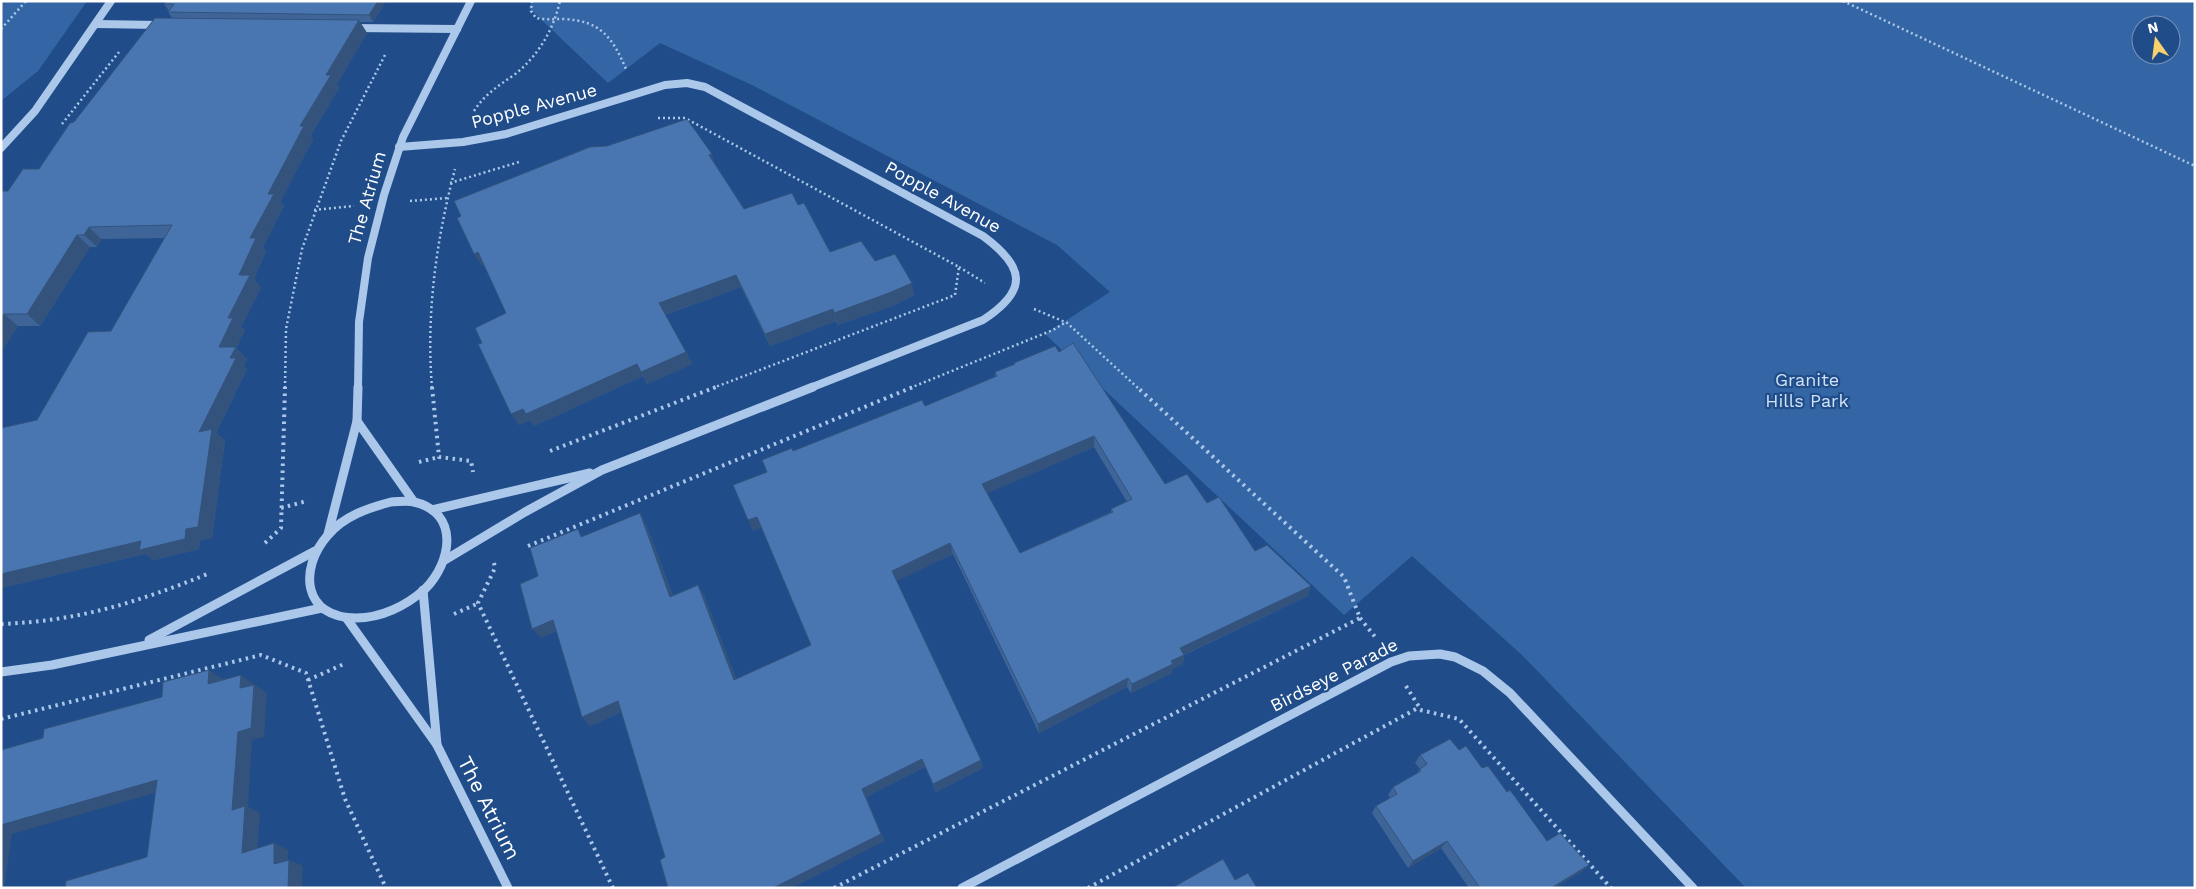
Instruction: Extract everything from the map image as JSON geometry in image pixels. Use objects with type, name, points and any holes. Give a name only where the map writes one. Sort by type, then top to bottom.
[{"type":"street","points":[[1,148],[35,111],[112,1]]},
{"type":"street","name":"The Atrium","points":[[328,534],[357,421],[359,322],[368,258],[384,195],[399,147],[471,1]]},
{"type":"street","points":[[96,24],[166,25]]},
{"type":"street","points":[[342,28],[457,29]]},
{"type":"street","name":"Popple Avenue","points":[[399,147],[463,142],[506,134],[676,83],[692,83],[705,87],[983,236],[1007,254],[1014,265],[1017,278],[1014,292],[1005,304],[974,324],[602,470],[432,510]]},
{"type":"street","points":[[357,421],[414,502]]},
{"type":"street","name":"Popple Avenue","points":[[445,560],[602,470]]},
{"type":"street","points":[[391,502],[414,502],[432,510],[444,523],[449,540],[445,560],[433,580],[414,598],[391,611],[368,618],[346,618],[322,608],[308,588],[308,570],[315,551],[328,534],[345,519],[368,507],[391,502]]},
{"type":"street","points":[[140,645],[315,551]]},
{"type":"street","name":"The Atrium","points":[[423,590],[437,745]]},
{"type":"street","points":[[1,672],[52,665],[322,608]]},
{"type":"street","name":"The Atrium","points":[[346,618],[437,745],[508,888]]},
{"type":"street","name":"Birdseye Parade","points":[[962,888],[1391,662],[1416,653],[1431,652],[1446,653],[1462,658],[1499,682],[1693,888]]},
{"type":"path","points":[[1,29],[26,1]]},
{"type":"path","points":[[532,1],[531,11],[536,18],[580,21],[608,33],[616,43],[647,120],[655,118],[685,118],[960,267],[955,295],[549,451]]},
{"type":"path","points":[[480,500],[470,461],[439,457],[433,416],[430,305],[439,235],[450,184],[471,116],[488,92],[522,68],[532,58],[550,33],[556,19],[560,1]]},
{"type":"path","points":[[1843,1],[2195,166]]},
{"type":"path","points":[[263,546],[281,528],[286,329],[302,249],[341,141],[400,28]]},
{"type":"path","points":[[450,184],[525,160]]},
{"type":"path","points":[[520,550],[597,516],[1053,330],[1066,322],[1344,577],[1360,618],[834,888]]},
{"type":"path","points":[[488,534],[496,568],[478,603],[613,888]]},
{"type":"path","points":[[1,624],[77,619],[107,612],[215,570]]},
{"type":"path","points":[[1,719],[261,655],[306,673],[345,799],[386,888]]},
{"type":"path","points":[[1088,888],[1416,709],[1459,719],[1611,888]]},
{"type":"green space","points":[[1,1],[87,1],[38,71],[1,101]]},
{"type":"green space","name":"Granite Hills Park","points":[[532,1],[2195,1],[2195,888],[1746,888],[1523,656],[1412,556],[1344,615],[1045,334],[1110,292],[1057,245],[752,85],[660,43],[608,83],[529,8]]},
{"type":"building","points":[[167,1],[378,1],[369,15],[168,12],[174,4],[164,4]]},
{"type":"building","points":[[155,18],[359,20],[326,75],[331,75],[300,126],[304,126],[268,194],[274,194],[250,238],[256,238],[239,275],[250,275],[228,318],[233,318],[219,347],[236,347],[230,358],[236,358],[199,432],[212,429],[198,527],[186,529],[185,539],[139,550],[141,541],[1,574],[1,428],[37,420],[88,332],[111,331],[172,225],[89,227],[84,235],[77,235],[27,314],[4,314],[1,318],[1,191],[8,191],[23,169],[39,169],[70,123],[74,122]]},
{"type":"building","points":[[687,119],[712,154],[709,155],[744,209],[792,193],[798,205],[804,203],[830,252],[861,241],[875,261],[895,254],[912,283],[834,313],[833,309],[765,334],[736,275],[659,303],[686,352],[641,372],[637,364],[526,414],[523,409],[511,414],[478,344],[482,343],[475,328],[506,313],[478,252],[474,254],[457,218],[461,216],[454,201],[590,147],[607,146]]},
{"type":"building","points":[[1073,343],[1165,484],[1187,474],[1207,503],[1219,497],[1255,551],[1267,545],[1311,586],[1180,648],[1184,655],[1171,661],[1173,664],[1132,684],[1128,678],[1038,724],[950,543],[892,571],[981,760],[933,784],[922,759],[862,789],[881,834],[773,888],[668,888],[660,860],[665,857],[618,701],[582,717],[553,620],[532,629],[520,584],[538,576],[530,548],[578,529],[581,537],[640,513],[670,597],[698,585],[734,680],[811,645],[757,517],[748,520],[733,485],[767,472],[762,460],[792,448],[793,451],[922,400],[925,406],[997,376],[995,372],[1055,346],[1059,352]],"holes":[[[1094,436],[1132,499],[1111,509],[1113,512],[1020,553],[982,484]]]},
{"type":"building","points":[[209,670],[208,684],[241,675],[240,688],[254,685],[251,728],[238,732],[232,810],[245,806],[242,853],[274,843],[274,864],[289,860],[288,888],[65,888],[66,881],[147,857],[157,780],[1,825],[1,750],[43,738],[44,729],[162,697],[163,682]]},
{"type":"building","points":[[1450,739],[1459,750],[1466,746],[1482,768],[1488,766],[1507,792],[1510,790],[1547,841],[1560,833],[1589,865],[1551,888],[1480,888],[1447,841],[1413,861],[1376,806],[1397,794],[1393,787],[1421,771],[1420,769],[1427,764],[1420,755]]},
{"type":"building","points":[[1223,859],[1235,880],[1248,873],[1257,888],[1172,888]]}]
